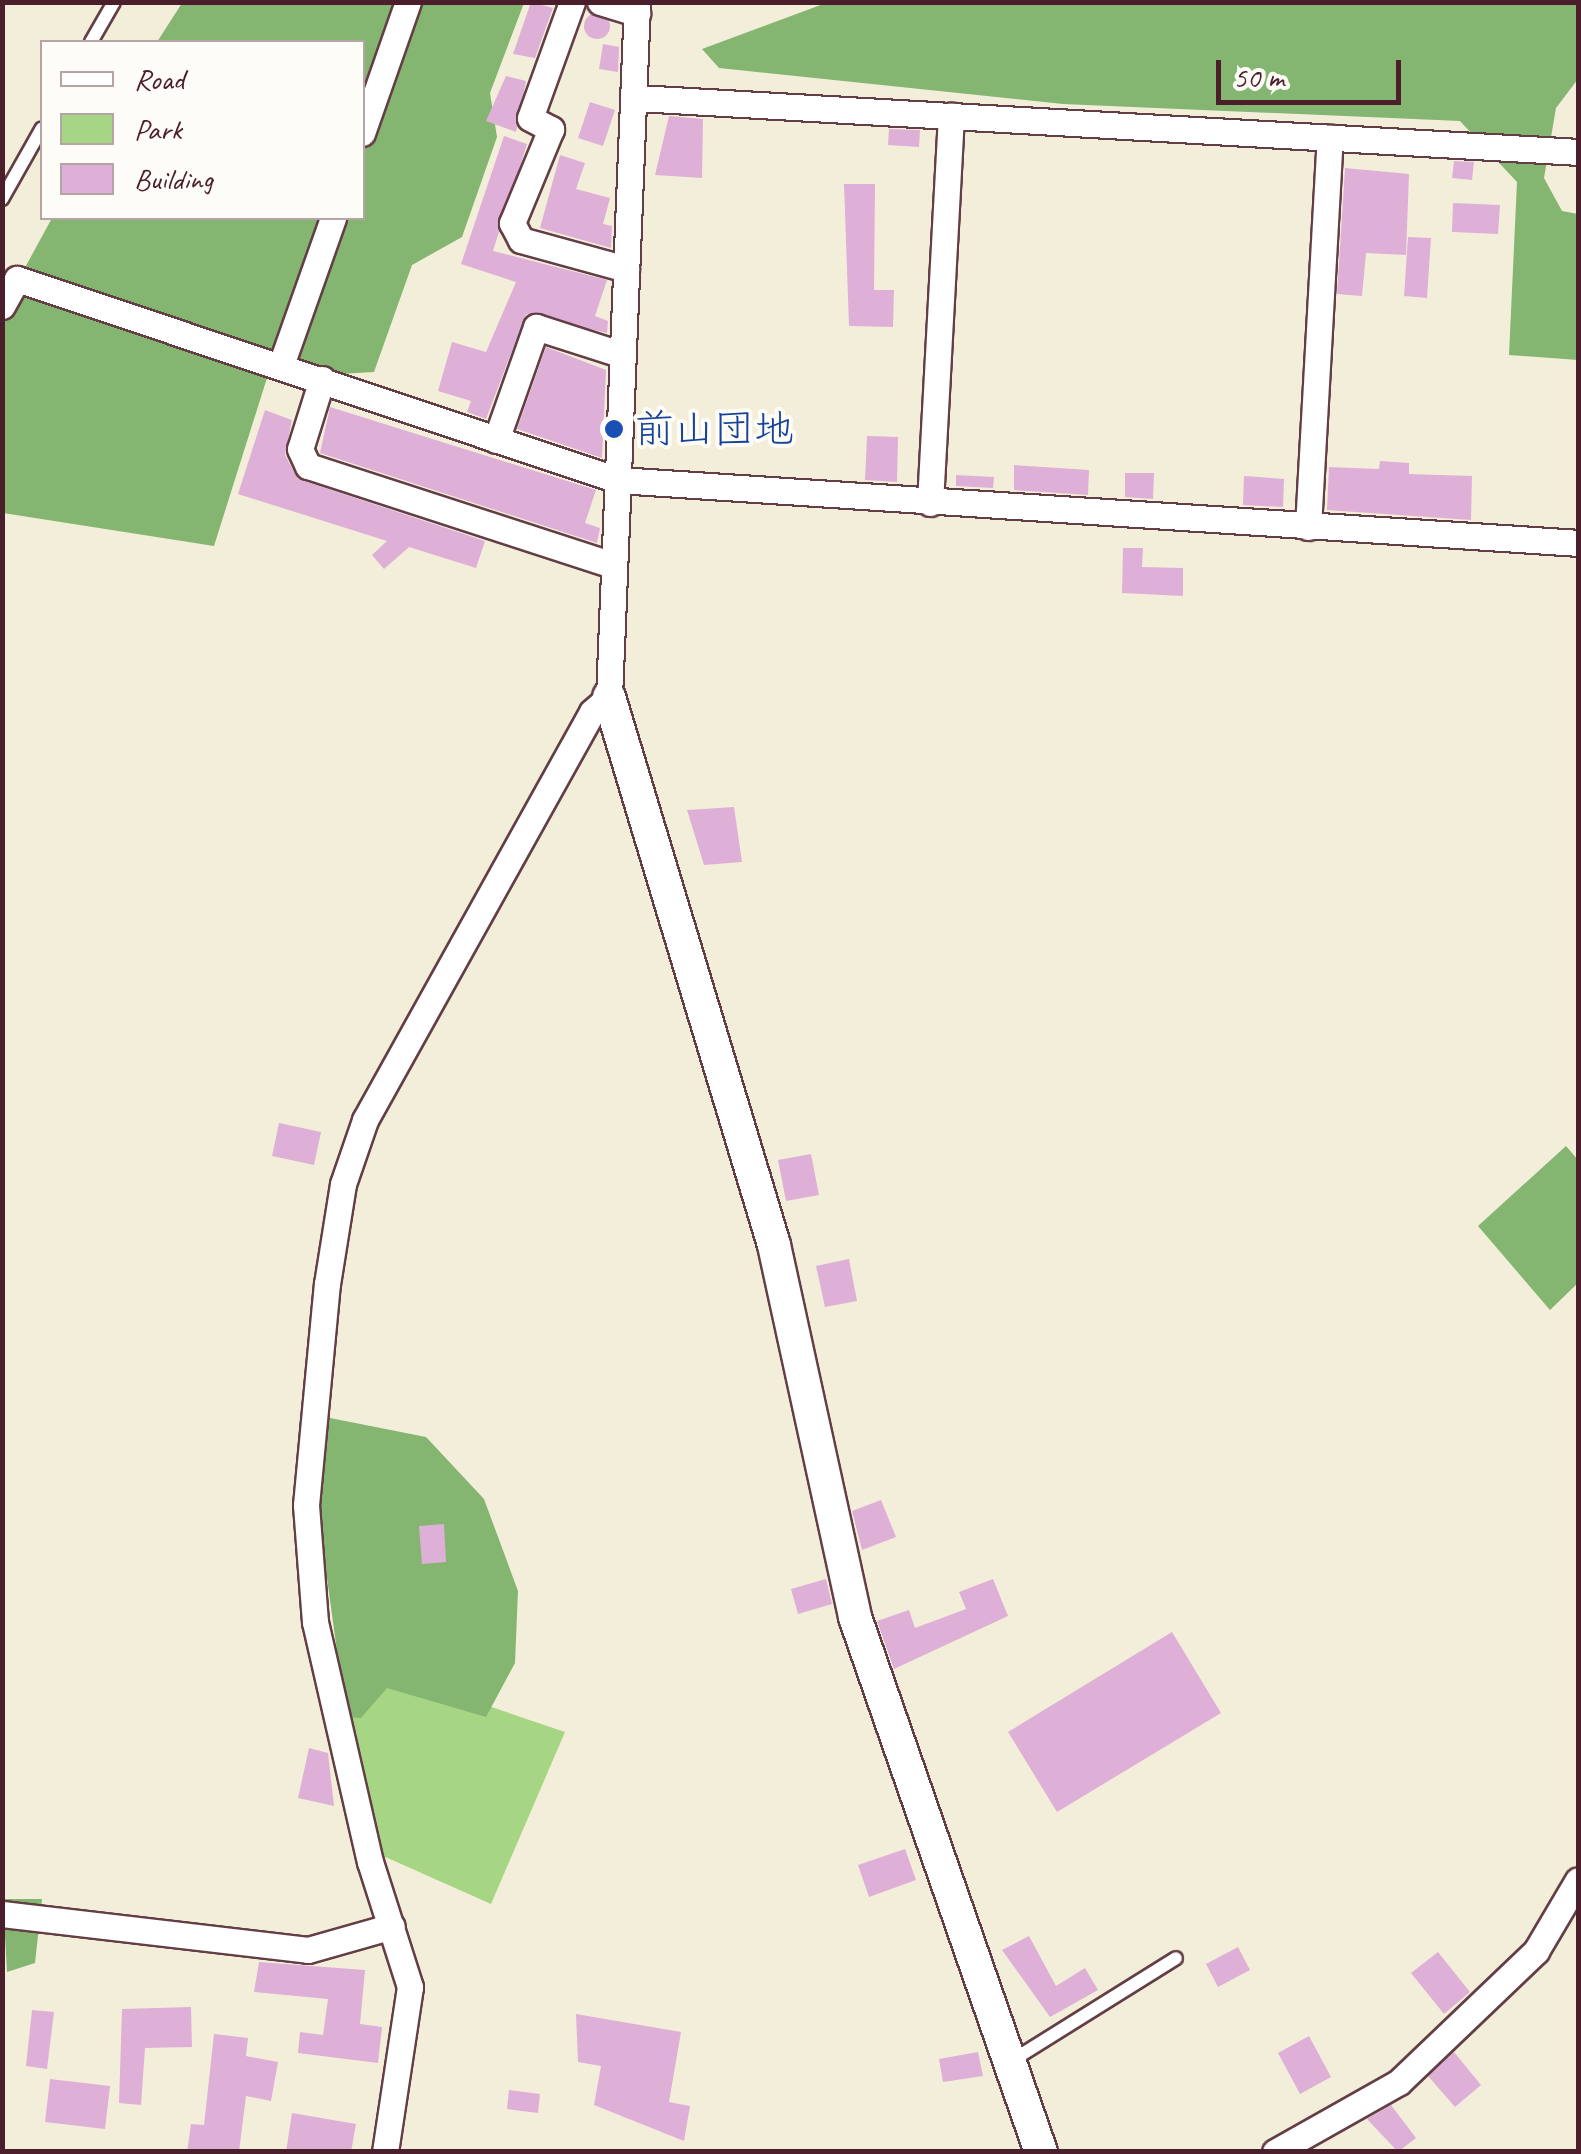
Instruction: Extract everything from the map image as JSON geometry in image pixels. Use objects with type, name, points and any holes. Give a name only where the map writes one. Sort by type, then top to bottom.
[{"type":"street","points":[[365,124],[408,2]]},
{"type":"street","points":[[572,2],[530,118],[551,128],[512,223],[521,240],[626,269]]},
{"type":"street","points":[[600,2],[637,8],[637,98],[612,565],[609,697],[774,1245],[855,1617],[1042,2152]]},
{"type":"street","points":[[637,98],[1578,152]]},
{"type":"street","points":[[930,503],[950,116]]},
{"type":"street","points":[[1308,527],[1330,138]]},
{"type":"street","points":[[281,365],[331,220]]},
{"type":"street","points":[[2,306],[17,279],[618,480],[1578,543]]},
{"type":"street","points":[[496,440],[536,326],[624,354]]},
{"type":"street","points":[[322,380],[300,449],[308,466],[612,565]]},
{"type":"street","points":[[385,2152],[410,1987],[315,1622],[306,1505],[342,1184],[365,1120],[592,712],[609,697]]},
{"type":"street","points":[[1275,2152],[1399,2082],[1536,1951],[1578,1880]]},
{"type":"street","points":[[2,1914],[308,1950],[392,1926]]},
{"type":"lane","points":[[92,40],[114,2]]},
{"type":"lane","points":[[2,199],[40,132]]},
{"type":"lane","points":[[1012,2062],[1176,1958]]},
{"type":"green space","points":[[182,3],[524,3],[490,93],[497,137],[462,237],[412,265],[374,372],[267,378],[214,546],[3,513],[3,308],[51,220],[365,220],[365,40],[158,40]]},
{"type":"green space","points":[[826,3],[1578,3],[1578,79],[1556,108],[1544,178],[1562,211],[1578,214],[1578,360],[1509,355],[1517,182],[1460,121],[1063,104],[719,68],[702,49]]},
{"type":"green space","points":[[1566,1146],[1578,1160],[1578,1283],[1550,1310],[1478,1226]]},
{"type":"green space","points":[[325,1417],[426,1437],[484,1499],[518,1591],[515,1663],[486,1717],[387,1688],[361,1718],[346,1717],[317,1505]]},
{"type":"green space","points":[[332,1653],[565,1732],[491,1904],[381,1855]]},
{"type":"green space","points":[[3,1899],[42,1899],[35,1963],[7,1972]]},
{"type":"building","points":[[531,2],[553,8],[535,58],[513,54]]},
{"type":"building","points":[[597,13],[606,17],[610,26],[606,35],[597,39],[588,35],[584,26],[588,17]]},
{"type":"building","points":[[603,44],[619,47],[618,72],[599,69]]},
{"type":"building","points":[[506,76],[526,81],[516,132],[486,121]]},
{"type":"building","points":[[590,102],[615,110],[603,146],[578,138]]},
{"type":"building","points":[[669,116],[703,119],[702,178],[655,175]]},
{"type":"building","points":[[889,129],[920,130],[919,147],[888,145]]},
{"type":"building","points":[[504,136],[527,144],[493,251],[607,280],[595,316],[608,321],[607,333],[526,314],[486,419],[467,412],[471,401],[438,391],[452,342],[486,352],[516,282],[461,264]]},
{"type":"building","points":[[560,155],[585,163],[576,189],[610,198],[603,224],[612,226],[611,248],[540,228]]},
{"type":"building","points":[[1454,161],[1474,162],[1472,180],[1452,178]]},
{"type":"building","points":[[1345,168],[1409,174],[1406,255],[1366,253],[1362,296],[1337,294]]},
{"type":"building","points":[[844,184],[875,184],[874,290],[894,290],[893,327],[849,326]]},
{"type":"building","points":[[1453,203],[1500,205],[1498,234],[1452,232]]},
{"type":"building","points":[[1408,237],[1431,238],[1427,298],[1404,296]]},
{"type":"building","points":[[546,347],[606,370],[602,458],[517,429]]},
{"type":"building","points":[[330,407],[596,490],[585,523],[600,528],[597,543],[320,453]]},
{"type":"building","points":[[265,410],[292,420],[285,455],[298,479],[485,541],[476,568],[409,547],[384,569],[372,555],[387,541],[238,494]]},
{"type":"building","points":[[867,436],[898,437],[897,482],[865,480]]},
{"type":"building","points":[[1380,461],[1409,463],[1409,474],[1472,476],[1471,520],[1327,510],[1329,467],[1379,469]]},
{"type":"building","points":[[1014,465],[1089,470],[1088,495],[1014,490]]},
{"type":"building","points":[[1125,473],[1154,473],[1153,499],[1125,497]]},
{"type":"building","points":[[956,475],[994,477],[993,488],[956,486]]},
{"type":"building","points":[[1244,476],[1284,479],[1283,507],[1243,505]]},
{"type":"building","points":[[1123,548],[1143,548],[1142,567],[1183,568],[1183,596],[1122,593]]},
{"type":"building","points":[[734,807],[742,862],[704,865],[687,810]]},
{"type":"building","points":[[279,1123],[321,1132],[314,1165],[272,1156]]},
{"type":"building","points":[[811,1154],[819,1195],[786,1201],[778,1160]]},
{"type":"building","points":[[849,1259],[857,1301],[825,1307],[816,1266]]},
{"type":"building","points":[[881,1500],[896,1537],[862,1550],[852,1511]]},
{"type":"building","points":[[444,1524],[446,1562],[422,1564],[419,1526]]},
{"type":"building","points":[[826,1579],[832,1604],[798,1614],[791,1589]]},
{"type":"building","points":[[993,1579],[1008,1616],[894,1669],[877,1621],[909,1610],[915,1628],[966,1609],[959,1592]]},
{"type":"building","points":[[1172,1632],[1221,1713],[1057,1812],[1008,1732]]},
{"type":"building","points":[[309,1748],[328,1753],[334,1806],[298,1798]]},
{"type":"building","points":[[905,1849],[916,1880],[869,1897],[858,1865]]},
{"type":"building","points":[[1029,1936],[1056,1986],[1085,1968],[1098,1990],[1050,2017],[1002,1950]]},
{"type":"building","points":[[1238,1947],[1250,1970],[1218,1987],[1206,1964]]},
{"type":"building","points":[[1438,1952],[1470,1992],[1444,2014],[1411,1973]]},
{"type":"building","points":[[259,1962],[365,1970],[360,2024],[382,2027],[378,2063],[298,2053],[300,2032],[323,2035],[328,1999],[254,1992]]},
{"type":"building","points":[[191,2007],[192,2047],[145,2048],[141,2105],[119,2103],[122,2009]]},
{"type":"building","points":[[32,2010],[54,2012],[47,2069],[26,2066]]},
{"type":"building","points":[[576,2014],[681,2032],[669,2102],[690,2106],[684,2141],[594,2105],[601,2066],[578,2062]]},
{"type":"building","points":[[214,2034],[248,2038],[246,2056],[278,2062],[271,2101],[246,2096],[239,2152],[187,2152],[191,2124],[204,2125]]},
{"type":"building","points":[[1309,2036],[1331,2077],[1300,2094],[1278,2053]]},
{"type":"building","points":[[978,2052],[983,2076],[943,2082],[939,2059]]},
{"type":"building","points":[[1454,2052],[1481,2085],[1455,2107],[1428,2076]]},
{"type":"building","points":[[50,2079],[110,2086],[105,2129],[45,2122]]},
{"type":"building","points":[[509,2090],[540,2094],[538,2113],[507,2109]]},
{"type":"building","points":[[1391,2105],[1416,2138],[1398,2152],[1367,2119]]},
{"type":"building","points":[[292,2113],[356,2124],[351,2152],[286,2152]]},
{"type":"place","name":"前山団地","points":[[614,429]]}]
